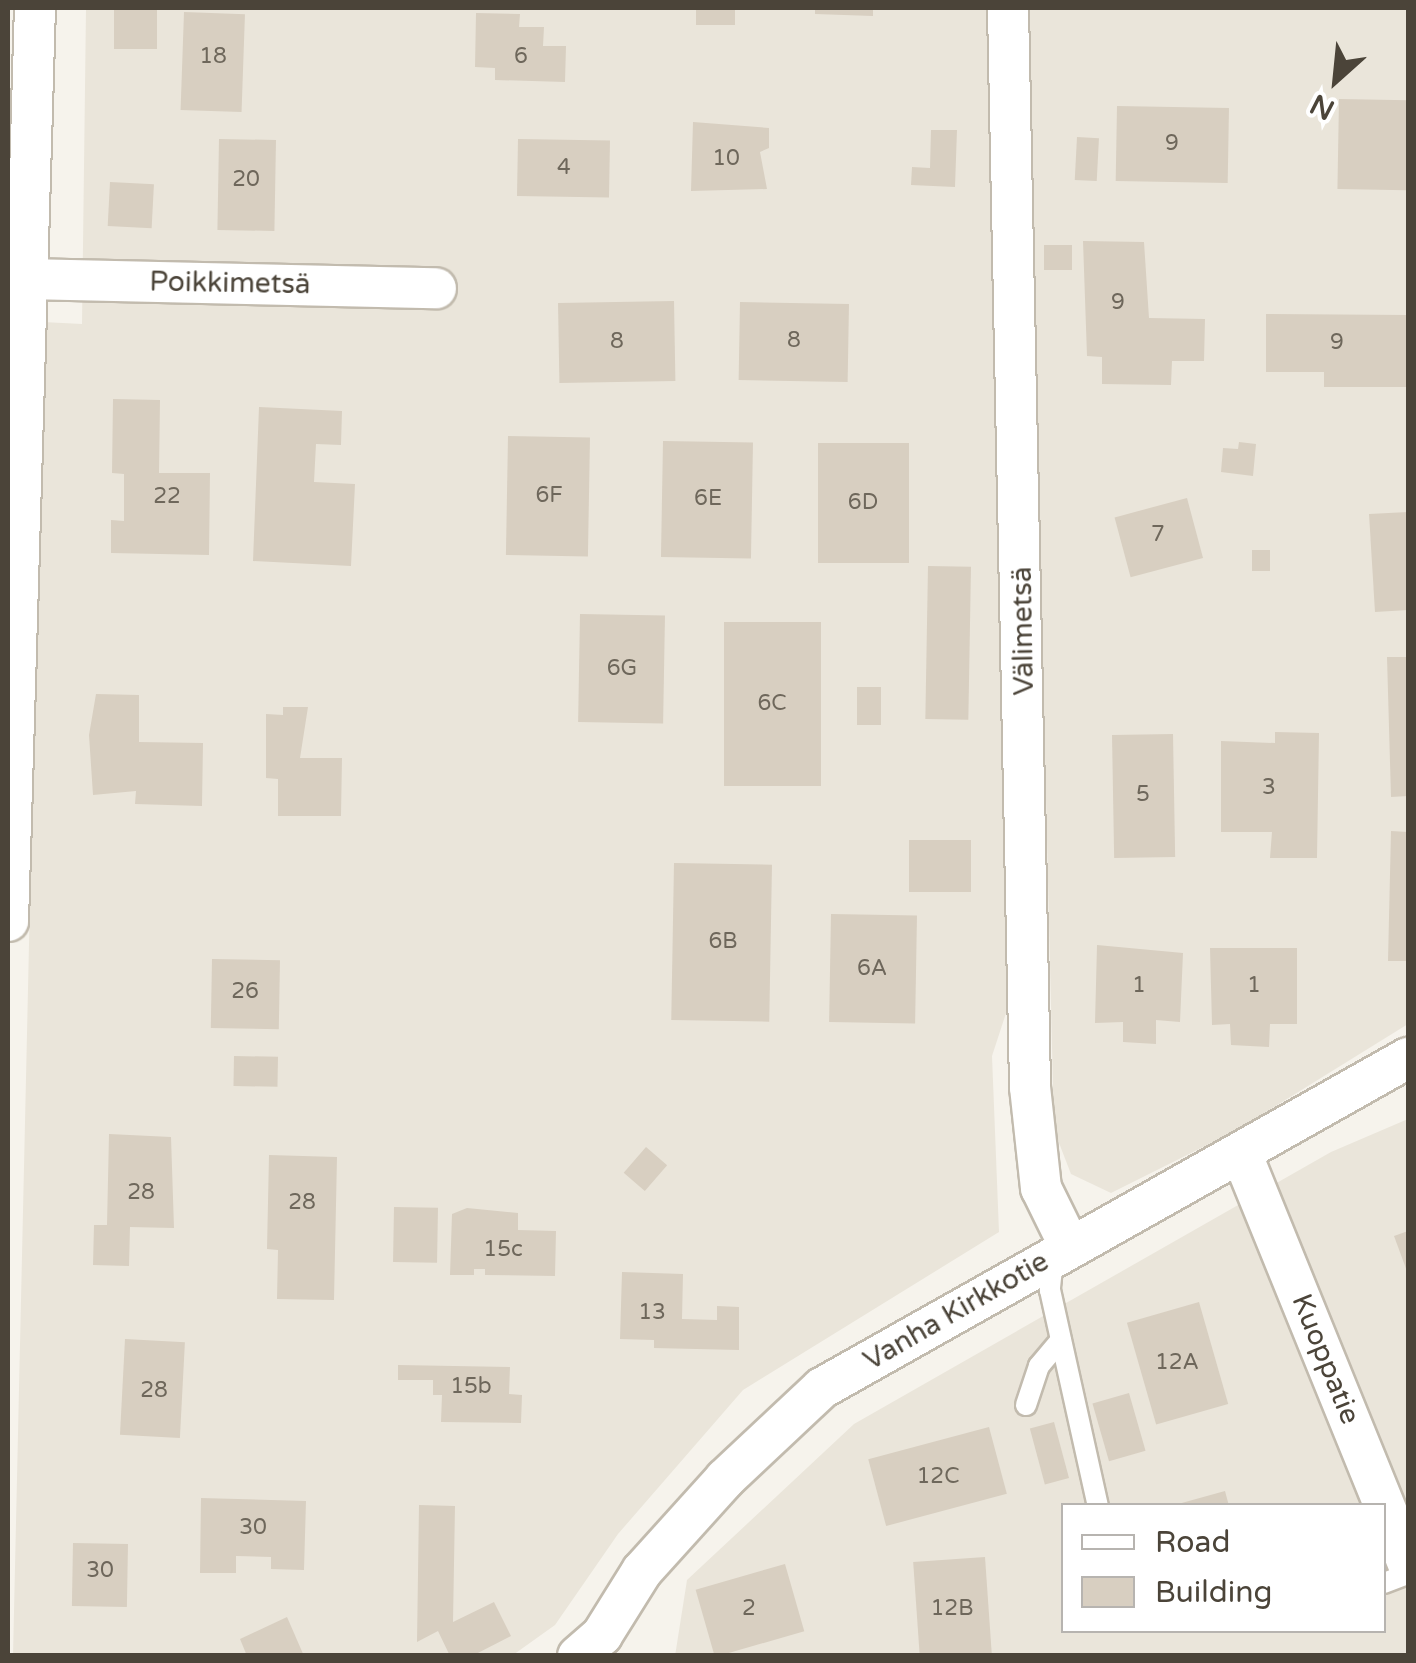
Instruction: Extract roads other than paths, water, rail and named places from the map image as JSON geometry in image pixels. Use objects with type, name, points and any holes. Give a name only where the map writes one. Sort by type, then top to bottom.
[{"type":"street","points":[[8,921],[11,677],[34,8]]},
{"type":"street","name":"Välimetsä","points":[[1008,8],[1030,1086],[1041,1188],[1062,1252]]},
{"type":"street","name":"Poikkimetsä","points":[[24,278],[436,288]]},
{"type":"street","name":"Vanha Kirkkotie","points":[[602,1649],[642,1571],[784,1419],[822,1388],[1242,1155],[1408,1058]]},
{"type":"street","name":"Kuoppatie","points":[[1242,1155],[1383,1503]]},
{"type":"street","name":"Kuoppatie","points":[[1386,1510],[1408,1564]]},
{"type":"lane","points":[[1062,1252],[1050,1290],[1097,1503]]},
{"type":"lane","points":[[1026,1405],[1040,1366],[1061,1340]]}]
